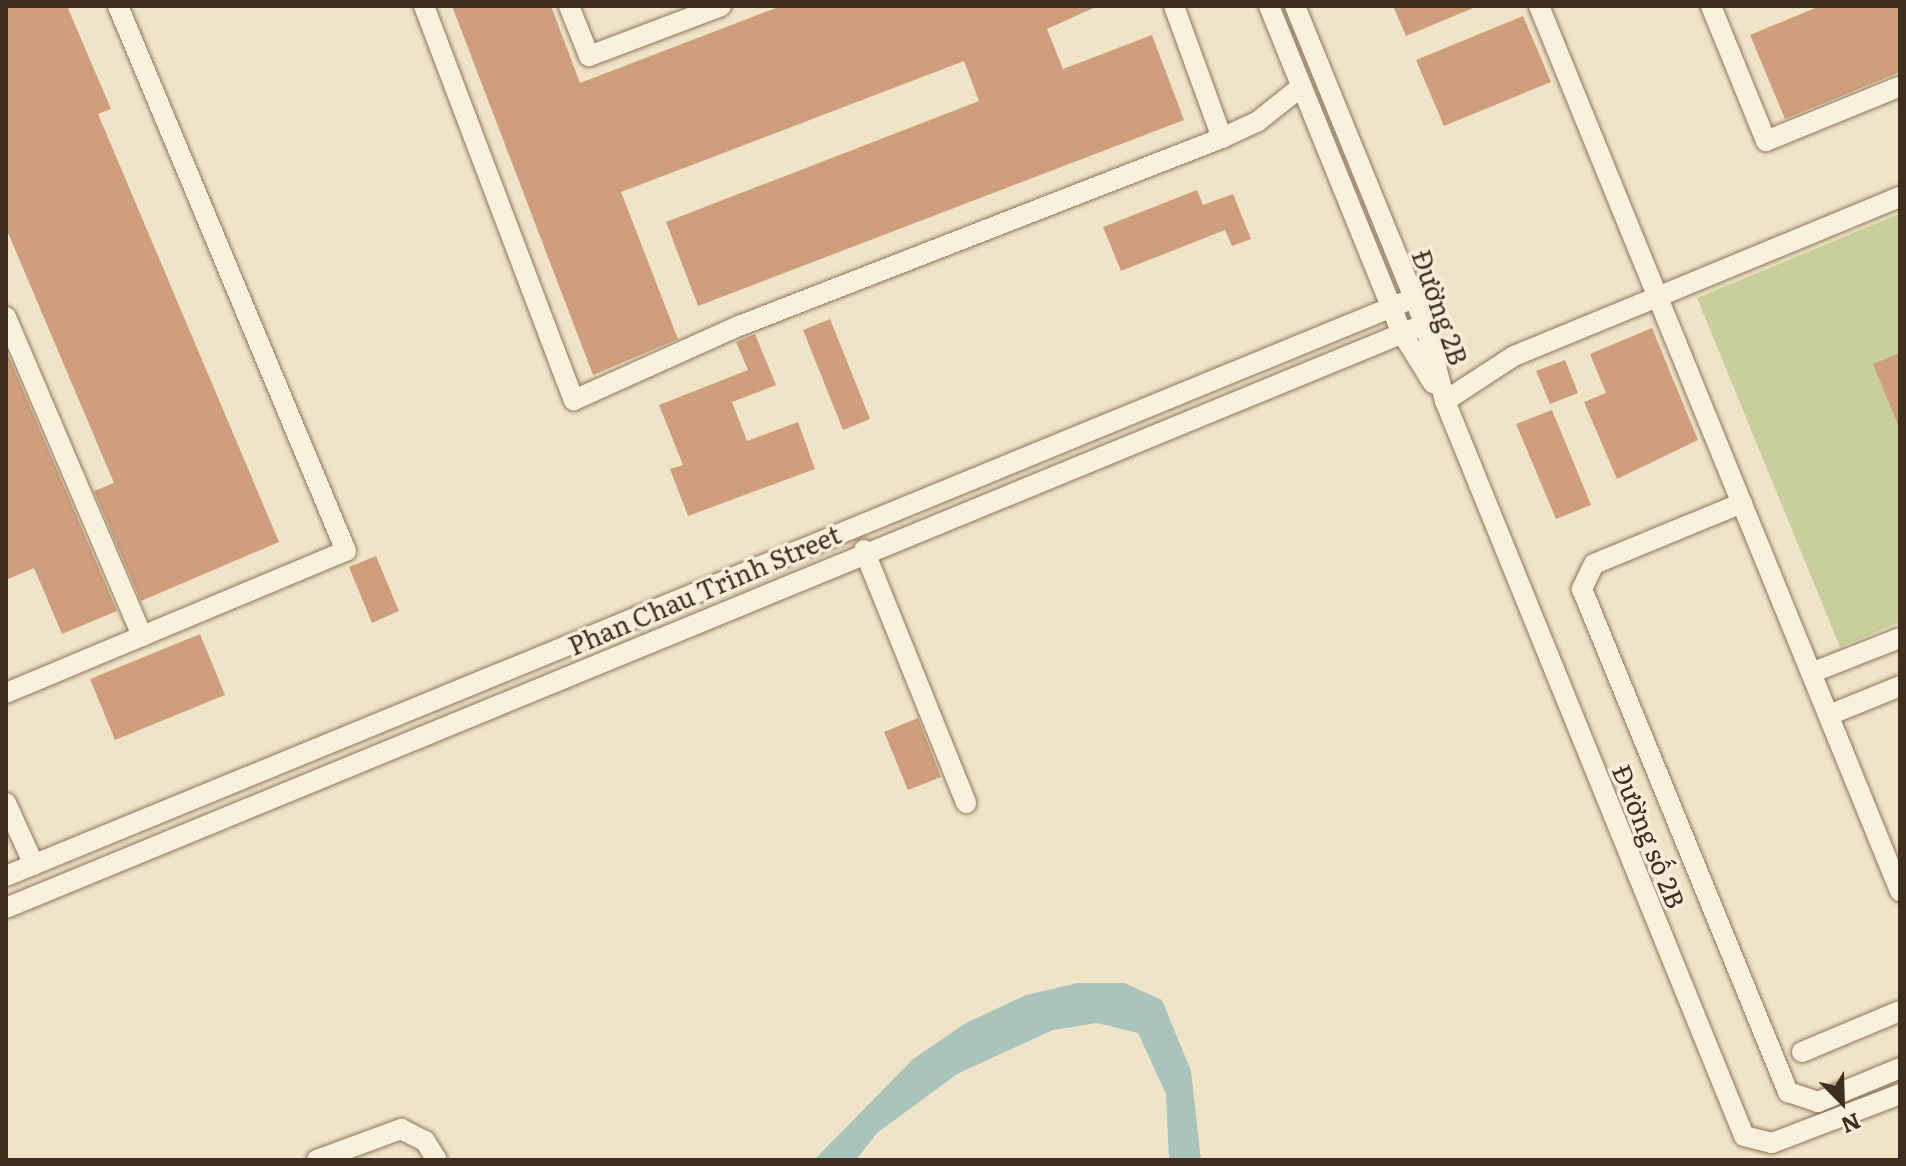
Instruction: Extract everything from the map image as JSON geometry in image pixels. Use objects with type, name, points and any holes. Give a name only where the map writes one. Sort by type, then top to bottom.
[{"type":"street","points":[[7,689],[346,551],[118,6]]},
{"type":"street","points":[[424,6],[574,400],[751,321],[1222,138],[1265,117],[1301,87]]},
{"type":"street","points":[[569,6],[589,56],[721,6]]},
{"type":"street","points":[[1174,6],[1222,138]]},
{"type":"street","name":"Đường 2B","points":[[1269,6],[1402,333],[1445,401]]},
{"type":"street","name":"Đường 2B","points":[[1295,6],[1425,324],[1445,401]]},
{"type":"street","points":[[1539,6],[1900,891]]},
{"type":"street","points":[[1711,6],[1766,141],[1898,87]]},
{"type":"street","points":[[1445,401],[1514,356],[1900,197]]},
{"type":"street","name":"Phan Chau Trinh Street","points":[[6,876],[1414,298]]},
{"type":"street","points":[[6,317],[142,636]]},
{"type":"street","name":"Phan Chau Trinh Street","points":[[6,908],[864,550],[1425,324]]},
{"type":"street","name":"Đường số 2B","points":[[1445,401],[1744,1136],[1772,1143],[1900,1094]]},
{"type":"street","points":[[1742,503],[1594,564],[1582,589],[1788,1092],[1818,1102],[1900,1068]]},
{"type":"street","points":[[864,550],[966,803]]},
{"type":"street","points":[[1811,673],[1900,638]]},
{"type":"street","points":[[1829,715],[1900,686]]},
{"type":"street","points":[[6,803],[34,865]]},
{"type":"street","points":[[1802,1052],[1900,1011]]},
{"type":"street","points":[[317,1160],[401,1129],[425,1141],[437,1160]]},
{"type":"green space","points":[[1899,214],[1900,622],[1840,647],[1697,298]]},
{"type":"water","points":[[1078,983],[1124,983],[1162,1000],[1191,1071],[1201,1160],[1169,1160],[1166,1094],[1138,1033],[1097,1023],[1053,1030],[957,1074],[877,1133],[856,1160],[814,1160],[913,1059],[966,1023],[1026,995]]},
{"type":"building","points":[[6,6],[67,6],[111,109],[98,114],[279,542],[141,601],[94,491],[114,483],[6,228]]},
{"type":"building","points":[[452,6],[551,6],[580,83],[781,6],[1098,6],[1047,29],[1063,69],[1152,35],[1184,120],[698,306],[666,222],[979,101],[964,61],[621,192],[678,339],[593,375]]},
{"type":"building","points":[[1393,6],[1478,6],[1406,36]]},
{"type":"building","points":[[1820,6],[1900,6],[1900,72],[1785,119],[1750,35]]},
{"type":"building","points":[[1523,16],[1551,82],[1444,126],[1416,60]]},
{"type":"building","points":[[1197,190],[1203,205],[1233,194],[1251,239],[1232,246],[1225,230],[1121,271],[1103,227]]},
{"type":"building","points":[[830,319],[870,419],[843,430],[803,330]]},
{"type":"building","points":[[1652,328],[1698,440],[1617,479],[1584,402],[1606,393],[1590,354]]},
{"type":"building","points":[[755,334],[776,385],[732,402],[747,441],[798,422],[815,469],[688,516],[670,469],[683,465],[659,405],[748,370],[736,342]]},
{"type":"building","points":[[6,350],[117,611],[62,634],[34,568],[6,580]]},
{"type":"building","points":[[1900,353],[1900,429],[1873,364]]},
{"type":"building","points":[[1565,360],[1578,393],[1550,404],[1536,371]]},
{"type":"building","points":[[1552,410],[1591,505],[1556,519],[1516,424]]},
{"type":"building","points":[[376,556],[399,611],[372,623],[349,567]]},
{"type":"building","points":[[200,634],[225,695],[115,740],[90,679]]},
{"type":"building","points":[[918,718],[941,777],[908,790],[884,732]]}]
